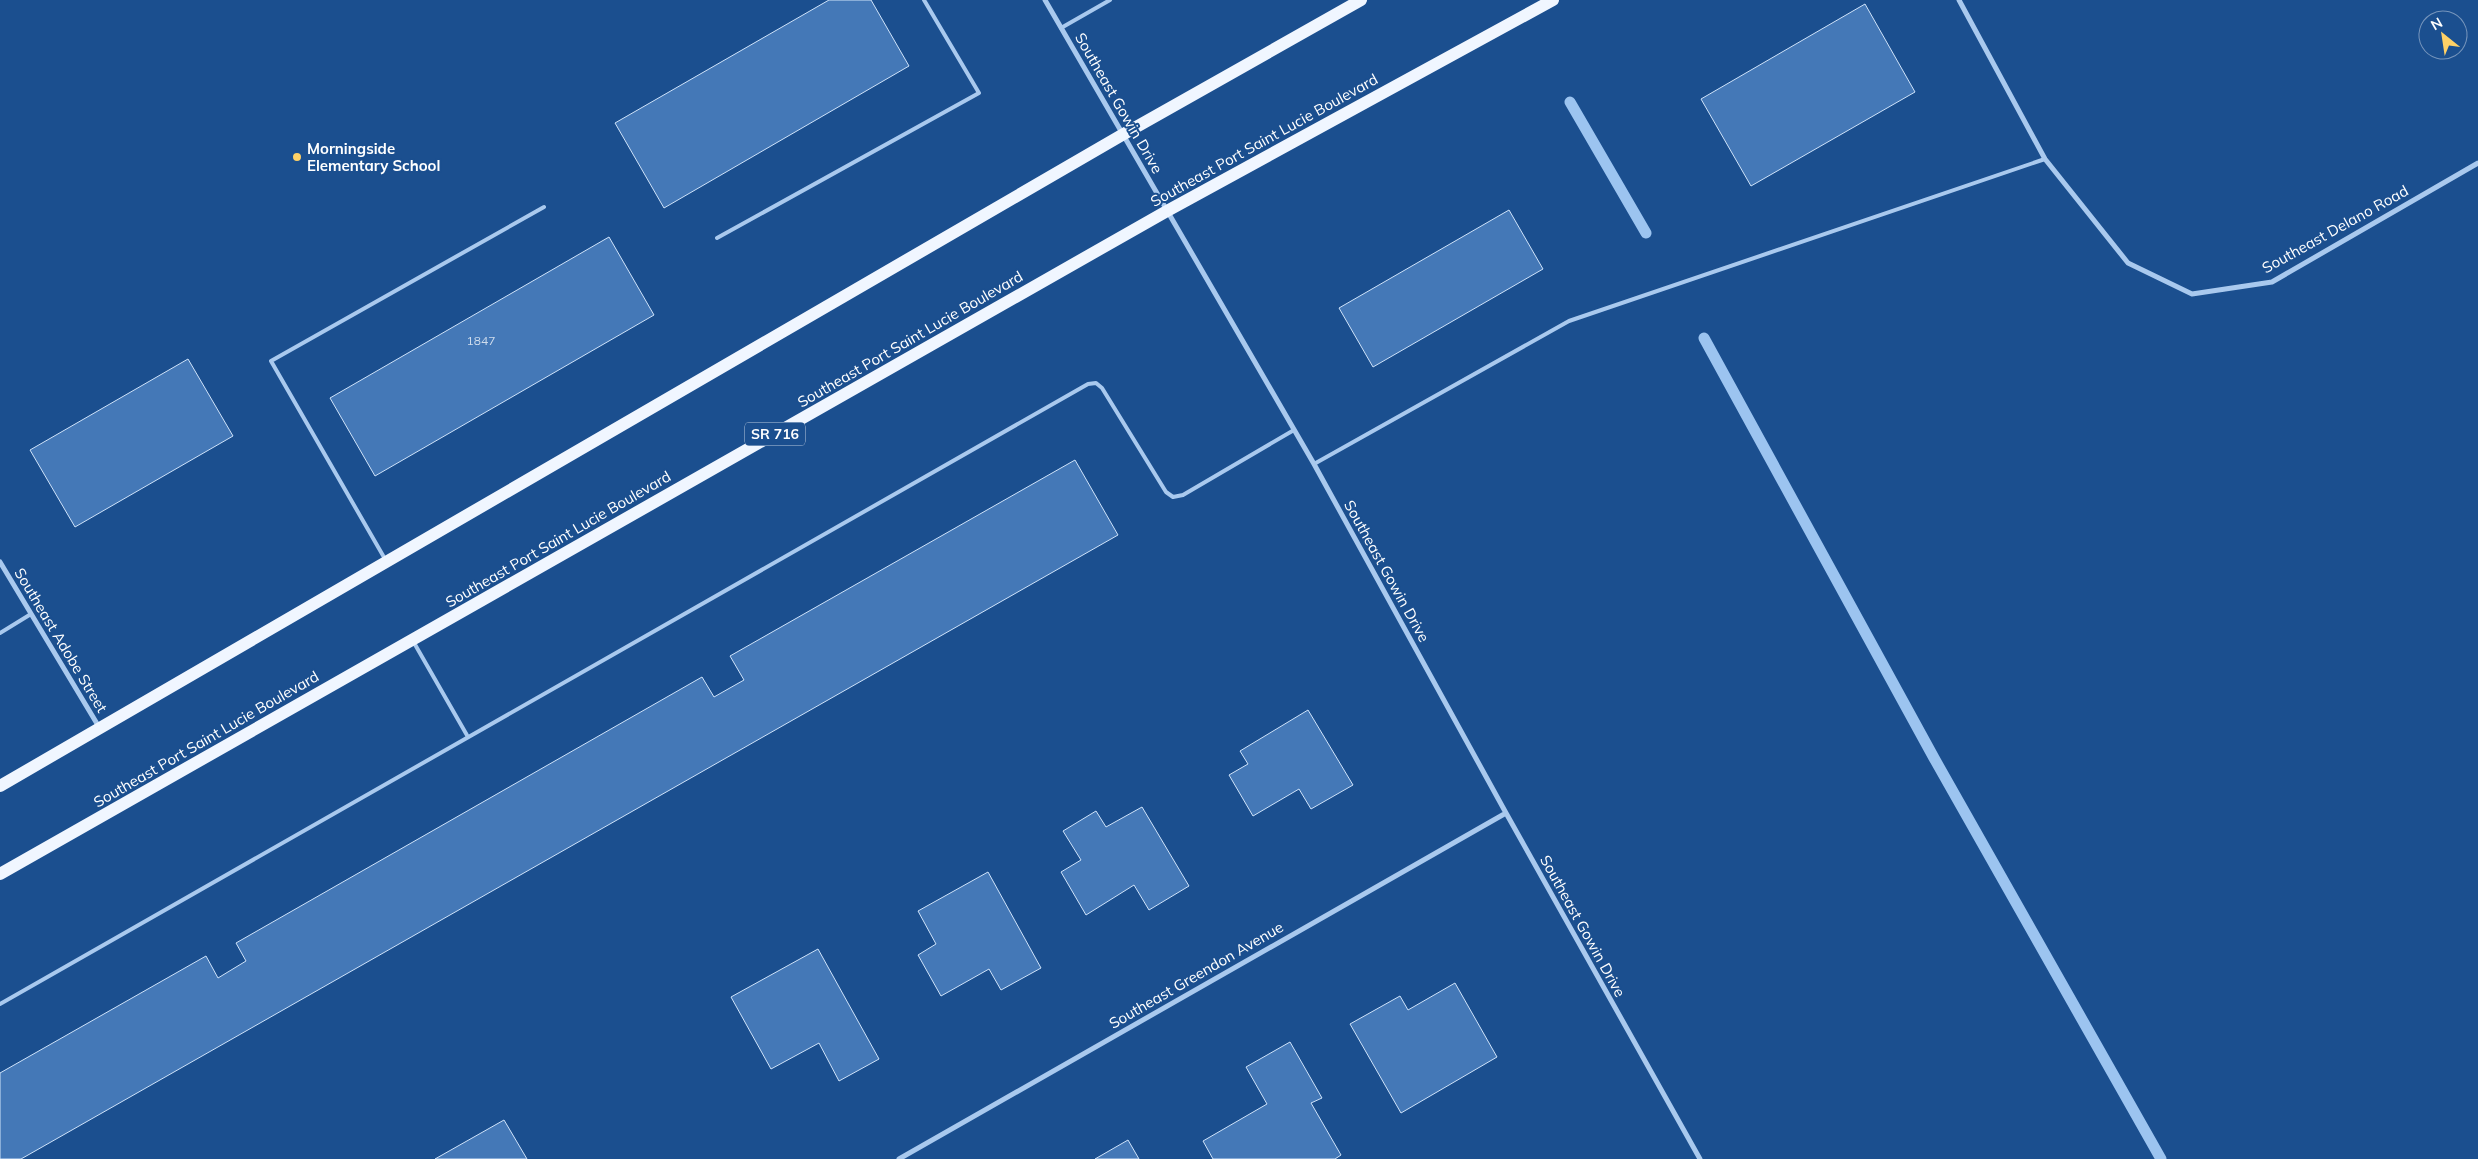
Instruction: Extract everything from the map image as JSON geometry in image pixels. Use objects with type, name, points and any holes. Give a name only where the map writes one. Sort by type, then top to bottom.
[{"type":"main road","points":[[0,786],[101,730],[1122,135],[1361,0]]},
{"type":"main road","name":"Southeast Port Saint Lucie Boulevard","points":[[0,874],[1167,211],[1553,0]]},
{"type":"street","name":"Southeast Gowin Drive","points":[[1045,0],[1314,464],[1506,813],[1700,1159]]},
{"type":"street","name":"Southeast Delano Road","points":[[1959,0],[2046,159],[2128,263],[2192,294],[2272,282],[2478,163]]},
{"type":"street","name":"Southeast Adobe Street","points":[[0,562],[101,730]]},
{"type":"street","name":"Southeast Greendon Avenue","points":[[899,1159],[1506,813]]},
{"type":"lane","points":[[717,238],[979,93],[924,0]]},
{"type":"lane","points":[[1061,28],[1110,0]]},
{"type":"lane","points":[[1314,464],[1569,321],[2046,159]]},
{"type":"lane","points":[[388,563],[271,361],[544,207]]},
{"type":"lane","points":[[0,1004],[1088,384],[1096,383],[1102,388],[1166,492],[1173,496],[1183,494],[1294,430]]},
{"type":"lane","points":[[0,633],[31,614]]},
{"type":"lane","points":[[412,640],[468,737]]},
{"type":"building","points":[[829,0],[871,0],[909,66],[664,208],[615,123]]},
{"type":"building","points":[[1865,4],[1915,92],[1751,186],[1701,99]]},
{"type":"building","points":[[1509,210],[1543,269],[1373,367],[1339,308]]},
{"type":"building","points":[[609,237],[654,315],[375,476],[330,398]]},
{"type":"building","points":[[188,359],[233,436],[75,527],[30,450]]},
{"type":"building","points":[[1075,460],[1118,535],[21,1159],[0,1159],[0,1073],[206,956],[218,978],[246,961],[236,943],[702,677],[714,697],[744,680],[730,656]]},
{"type":"building","points":[[1308,710],[1353,785],[1311,809],[1299,789],[1253,816],[1229,775],[1248,764],[1240,751]]},
{"type":"building","points":[[1142,807],[1189,886],[1149,910],[1134,885],[1086,915],[1061,872],[1081,860],[1063,831],[1096,811],[1106,827]]},
{"type":"building","points":[[988,872],[1041,968],[1001,990],[989,969],[941,996],[918,955],[936,944],[918,911]]},
{"type":"building","points":[[818,949],[879,1059],[839,1081],[819,1043],[771,1069],[731,997]]},
{"type":"building","points":[[1455,983],[1497,1057],[1401,1113],[1350,1024],[1400,996],[1408,1010]]},
{"type":"building","points":[[1290,1042],[1322,1098],[1311,1103],[1341,1155],[1335,1159],[1213,1159],[1203,1141],[1267,1104],[1246,1067]]},
{"type":"building","points":[[504,1120],[527,1159],[435,1159]]},
{"type":"building","points":[[1128,1140],[1139,1159],[1095,1159]]},
{"type":"waterway","points":[[1570,102],[1646,233]]},
{"type":"waterway","points":[[1704,338],[1934,758],[2161,1159]]},
{"type":"place","name":"Morningside Elementary School","points":[[297,157]]}]
